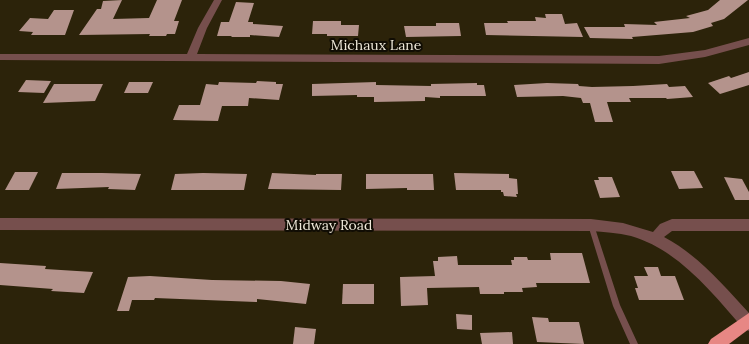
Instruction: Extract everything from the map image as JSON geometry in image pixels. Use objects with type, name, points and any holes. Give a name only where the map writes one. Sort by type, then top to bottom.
[{"type":"highway","points":[[716,344],[748,322]]},
{"type":"street","points":[[191,58],[195,44],[206,20],[218,0]]},
{"type":"street","name":"Michaux Lane","points":[[0,57],[659,60],[689,58],[713,53],[749,41]]},
{"type":"street","name":"Midway Road","points":[[0,224],[591,225],[619,227],[657,239],[681,254],[693,264],[748,322]]},
{"type":"street","points":[[657,239],[664,227],[672,225],[749,225]]},
{"type":"lane","points":[[591,225],[617,306],[634,344]]},
{"type":"building","points":[[122,0],[113,19],[149,18],[157,0],[182,0],[174,21],[179,21],[175,34],[167,34],[166,36],[149,36],[150,34],[79,35],[97,9],[101,9],[103,1]]},
{"type":"building","points":[[720,0],[748,0],[724,19],[711,23],[713,26],[693,32],[632,37],[633,39],[590,38],[584,27],[625,27],[624,24],[657,25],[654,22],[690,18],[686,16],[708,10]]},
{"type":"building","points":[[236,2],[254,3],[248,22],[253,22],[253,24],[283,26],[279,37],[250,35],[250,37],[217,36],[221,22],[229,22]]},
{"type":"building","points":[[54,10],[74,10],[65,35],[31,35],[33,32],[19,31],[30,18],[48,19]]},
{"type":"building","points":[[545,14],[562,14],[565,24],[577,23],[583,37],[486,35],[484,23],[536,21],[535,17],[546,18]]},
{"type":"building","points":[[313,21],[341,21],[341,25],[359,25],[358,36],[327,36],[327,34],[312,34]]},
{"type":"building","points":[[436,23],[459,23],[461,36],[406,37],[404,26],[436,26]]},
{"type":"building","points":[[749,72],[749,85],[720,94],[708,83],[729,76],[731,78]]},
{"type":"building","points":[[26,80],[51,81],[44,93],[18,92]]},
{"type":"building","points":[[257,81],[283,84],[279,100],[249,98],[248,106],[222,106],[218,121],[173,120],[179,105],[200,105],[206,84],[218,85],[219,82],[256,83]]},
{"type":"building","points":[[129,82],[153,82],[148,93],[124,93]]},
{"type":"building","points":[[376,82],[376,85],[431,86],[431,84],[477,83],[477,85],[484,85],[486,96],[440,96],[440,98],[425,97],[425,101],[374,102],[374,97],[357,97],[357,95],[312,96],[312,84]]},
{"type":"building","points":[[547,83],[578,84],[579,86],[592,87],[667,84],[669,87],[685,86],[693,97],[667,99],[629,98],[631,102],[607,102],[613,122],[595,122],[590,103],[583,103],[581,98],[563,96],[517,97],[514,85]]},
{"type":"building","points":[[54,84],[103,84],[95,101],[43,103]]},
{"type":"building","points":[[671,171],[694,171],[703,188],[679,189]]},
{"type":"building","points":[[15,172],[38,172],[29,190],[5,190]]},
{"type":"building","points":[[62,173],[141,174],[135,190],[108,189],[109,187],[56,189]]},
{"type":"building","points":[[272,173],[316,175],[342,174],[341,190],[268,189]]},
{"type":"building","points":[[454,173],[509,174],[509,178],[517,179],[517,197],[504,196],[501,190],[456,190]]},
{"type":"building","points":[[175,174],[247,174],[244,190],[171,190]]},
{"type":"building","points":[[366,174],[433,174],[434,190],[407,190],[407,188],[366,189]]},
{"type":"building","points":[[598,177],[612,177],[620,197],[600,198],[594,180],[599,180]]},
{"type":"building","points":[[724,177],[742,179],[749,192],[749,200],[735,200]]},
{"type":"building","points":[[550,253],[582,253],[590,283],[536,283],[537,287],[522,288],[523,292],[504,292],[504,294],[480,294],[479,287],[427,288],[428,305],[401,306],[400,277],[435,276],[433,261],[438,261],[438,257],[457,256],[458,265],[512,265],[511,260],[514,260],[514,257],[527,257],[528,260],[551,260]]},
{"type":"building","points":[[0,263],[46,266],[45,269],[93,272],[84,293],[51,291],[53,289],[0,285]]},
{"type":"building","points":[[644,267],[658,267],[661,276],[675,276],[684,300],[639,300],[635,288],[638,288],[634,276],[648,276]]},
{"type":"building","points":[[150,276],[212,280],[281,281],[310,284],[306,304],[257,299],[257,302],[155,298],[154,300],[132,300],[129,311],[117,311],[128,277]]},
{"type":"building","points":[[343,284],[374,284],[374,304],[342,304]]},
{"type":"building","points":[[456,314],[472,315],[472,330],[457,329]]},
{"type":"building","points":[[532,317],[548,318],[549,322],[579,322],[584,344],[537,342]]},
{"type":"building","points":[[295,327],[316,329],[314,344],[293,344]]},
{"type":"building","points":[[512,332],[513,344],[482,344],[480,333]]}]
